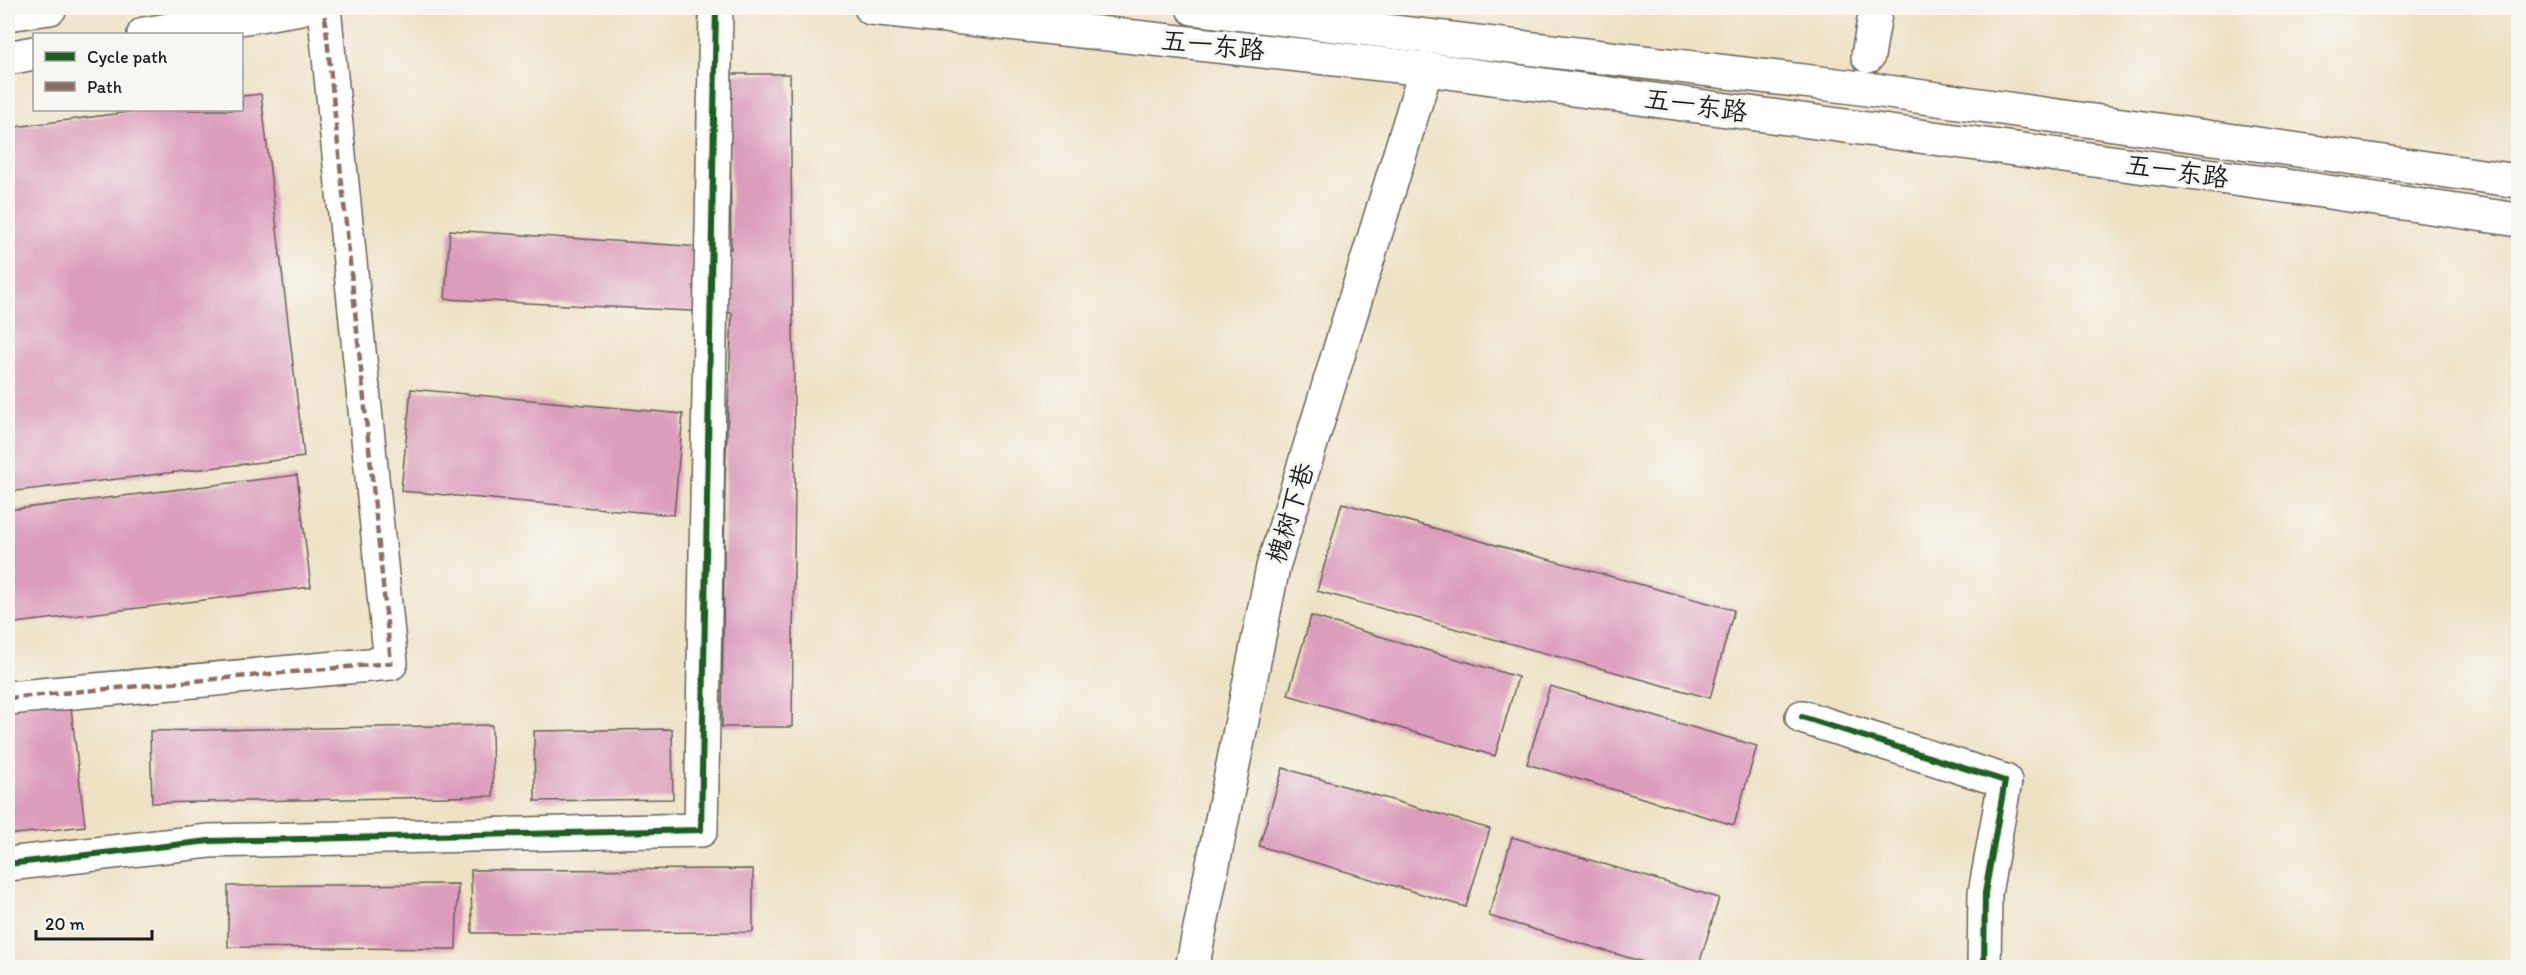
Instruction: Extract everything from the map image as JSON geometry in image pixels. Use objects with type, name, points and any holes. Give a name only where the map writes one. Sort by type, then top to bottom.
[{"type":"main road","points":[[8,14],[50,8]]},
{"type":"main road","points":[[150,33],[301,8]]},
{"type":"main road","points":[[8,698],[391,663],[324,8]]},
{"type":"main road","points":[[8,864],[209,841],[701,830],[716,8]]},
{"type":"main road","name":"五一东路","points":[[877,8],[1426,69],[2308,189],[2518,220]]},
{"type":"main road","name":"五一东路","points":[[1193,8],[1853,87],[2518,181]]},
{"type":"main road","points":[[1868,56],[1876,8]]},
{"type":"main road","points":[[8,58],[33,53]]},
{"type":"main road","name":"槐树下巷","points":[[1192,968],[1273,567],[1426,69]]},
{"type":"main road","points":[[1802,717],[2005,781],[1985,893],[1984,968]]},
{"type":"building","points":[[730,74],[790,74],[795,480],[792,727],[722,727],[725,479],[732,313],[445,299],[450,230],[731,249]]},
{"type":"building","points":[[261,94],[304,457],[8,492],[8,128],[136,111],[243,111],[243,96]]},
{"type":"building","points":[[411,389],[683,414],[674,515],[401,491]]},
{"type":"building","points":[[297,475],[311,587],[8,624],[8,510]]},
{"type":"building","points":[[1342,503],[1734,610],[1710,698],[1317,591]]},
{"type":"building","points":[[1311,616],[1518,677],[1495,756],[1288,695]]},
{"type":"building","points":[[1550,686],[1757,746],[1734,825],[1527,764]]},
{"type":"building","points":[[70,699],[85,826],[8,835],[8,706]]},
{"type":"building","points":[[492,725],[493,796],[152,803],[150,731]]},
{"type":"building","points":[[672,729],[673,799],[535,801],[534,731]]},
{"type":"building","points":[[1283,768],[1490,829],[1466,907],[1259,846]]},
{"type":"building","points":[[1512,837],[1719,898],[1698,968],[1663,968],[1489,916]]},
{"type":"building","points":[[753,869],[753,932],[472,933],[471,870]]},
{"type":"building","points":[[458,884],[456,949],[228,947],[228,886]]},
{"type":"marked path","points":[[8,698],[391,663],[324,8]]},
{"type":"cycle path","points":[[8,864],[209,841],[701,830],[716,8]]},
{"type":"cycle path","points":[[1802,717],[2005,781],[1985,893],[1984,968]]}]
